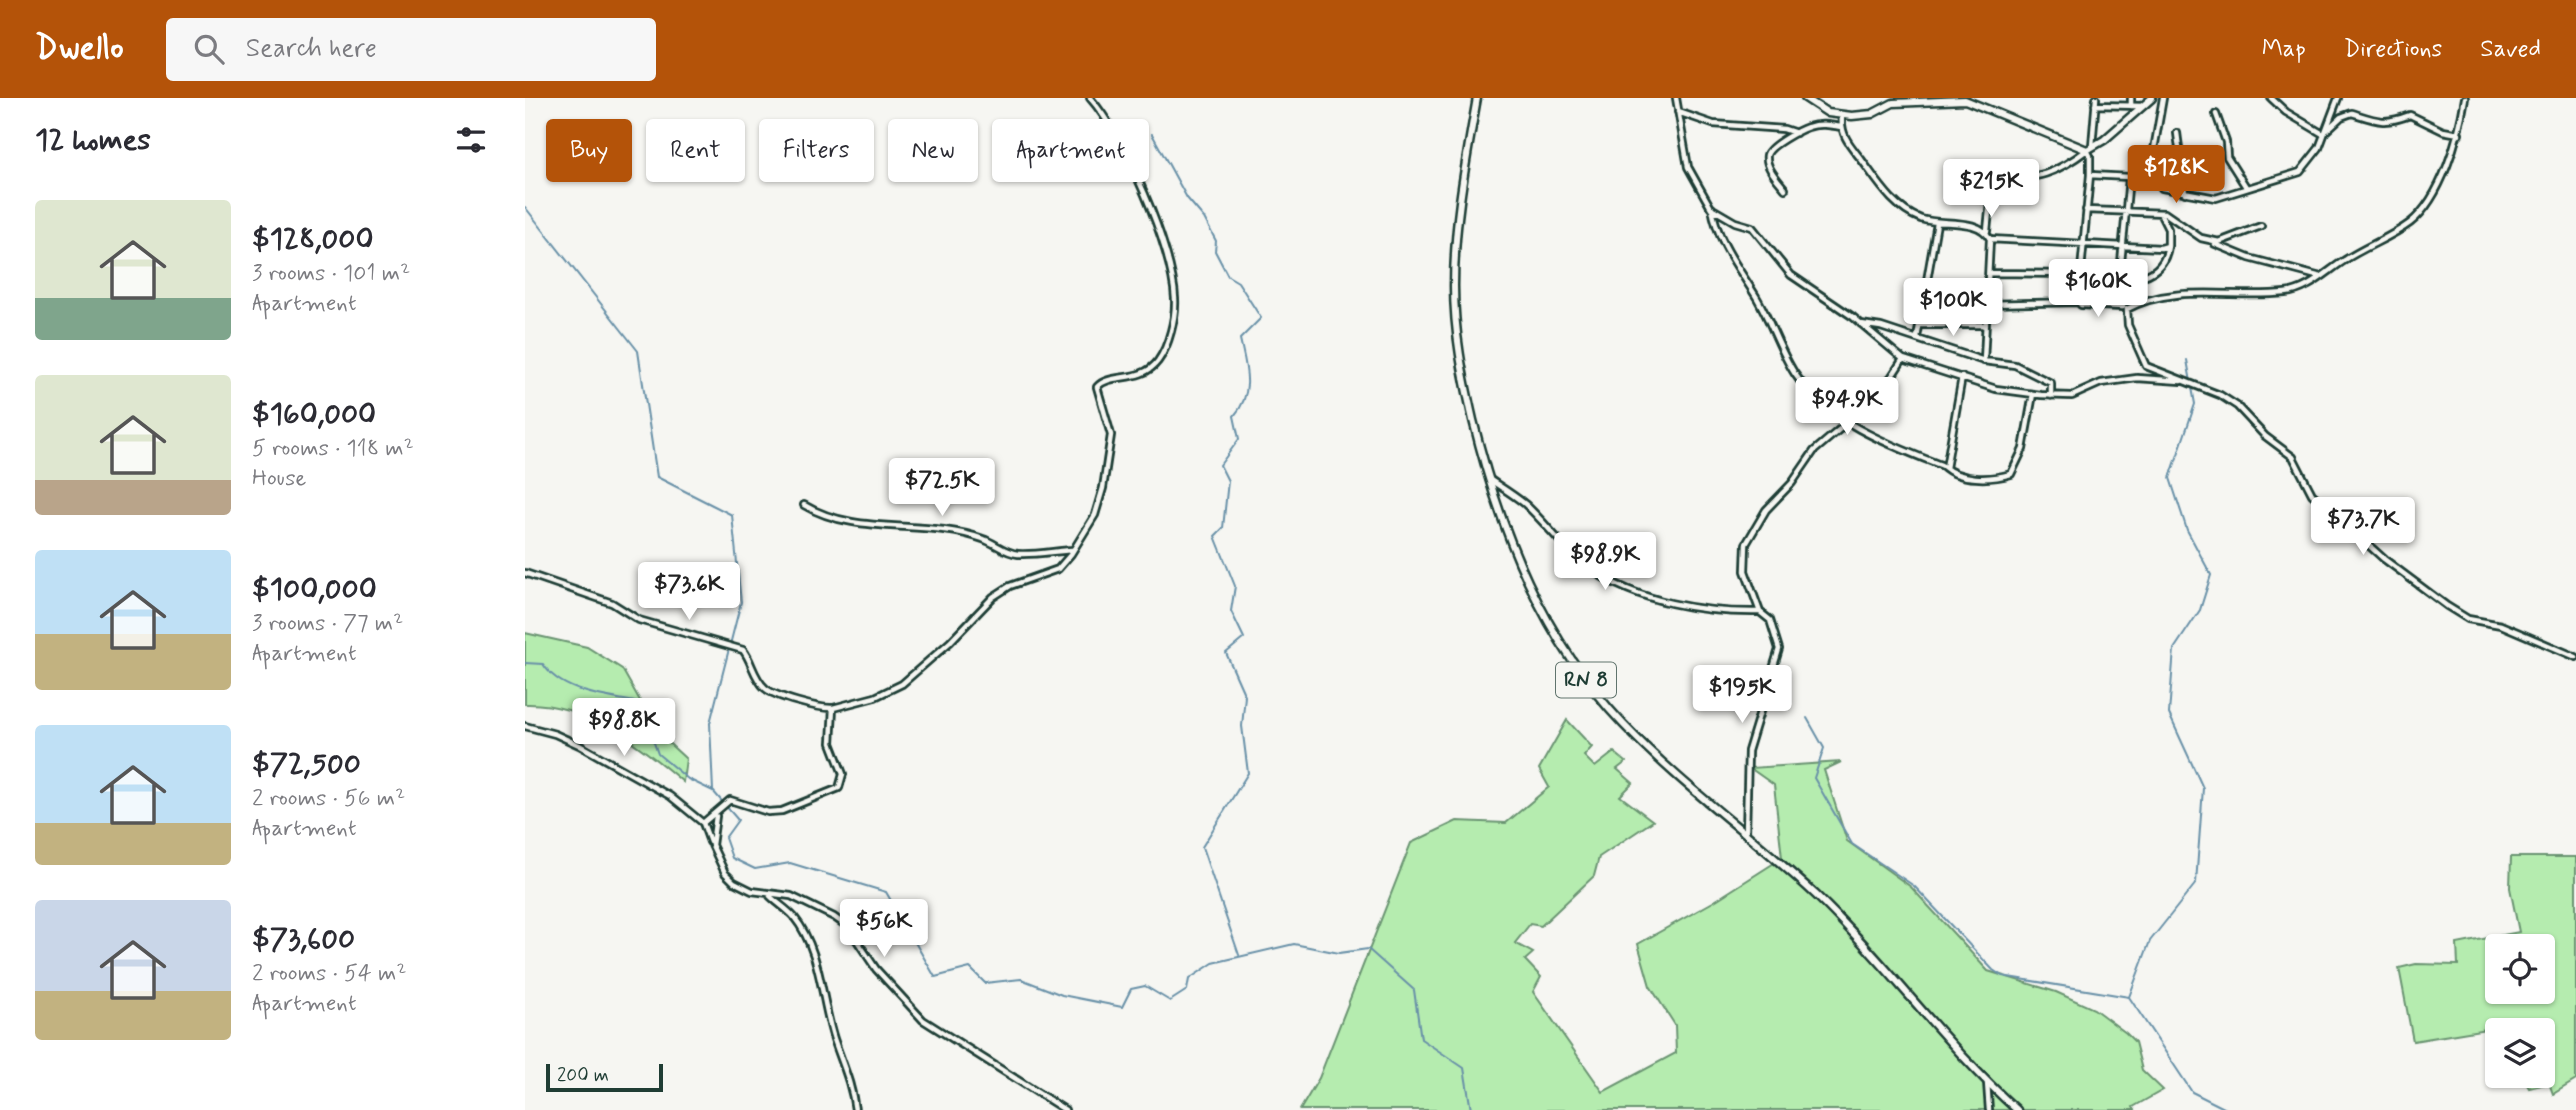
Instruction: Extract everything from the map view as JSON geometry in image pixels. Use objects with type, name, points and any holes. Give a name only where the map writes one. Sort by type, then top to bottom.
[{"type":"main road","name":"RN 8","points":[[1477,98],[1455,236],[1454,290],[1461,364],[1489,479],[1522,572],[1540,607],[1585,678],[1620,722],[1667,769],[1746,834],[1837,916],[1987,1082],[2017,1110]]},
{"type":"main road","points":[[1805,98],[1818,108],[1842,116],[1872,114],[1895,101],[1964,99],[2089,149],[2152,98]]},
{"type":"street","points":[[525,573],[613,603],[639,620],[743,650],[748,666],[766,689],[820,709],[875,697],[902,684],[950,642],[993,597],[1058,569],[1094,515],[1103,488],[1111,435],[1097,387],[1104,381],[1139,375],[1158,362],[1171,327],[1175,300],[1161,240],[1127,156],[1114,131],[1090,98]]},
{"type":"street","points":[[1676,98],[1688,167],[1711,208],[1716,229],[1769,318],[1795,373],[1849,423],[1946,469],[1951,474],[2001,477],[2011,474],[2023,449],[2033,394]]},
{"type":"street","points":[[2078,302],[2089,149],[2096,98]]},
{"type":"street","points":[[2131,98],[2131,106]]},
{"type":"street","points":[[2149,178],[2163,98]]},
{"type":"street","points":[[2271,98],[2286,112],[2323,134]]},
{"type":"street","points":[[2089,175],[2149,178],[2157,180],[2162,188],[2216,198],[2300,172],[2319,148],[2338,98]]},
{"type":"street","points":[[2465,98],[2459,134],[2449,161],[2422,212],[2401,228],[2361,249],[2295,292],[2189,294],[2140,302],[2127,309],[2128,325],[2146,366],[2227,399],[2265,436],[2287,451],[2312,494],[2418,586],[2467,619],[2501,625],[2576,657]]},
{"type":"street","points":[[2095,105],[2143,106]]},
{"type":"street","points":[[1678,112],[1713,124],[1784,129],[1796,133]]},
{"type":"street","points":[[2323,134],[2341,117],[2352,113],[2375,122],[2396,121],[2410,116],[2443,131],[2459,134]]},
{"type":"street","points":[[2215,114],[2226,142],[2227,158],[2246,187]]},
{"type":"street","points":[[1842,116],[1841,127],[1845,137],[1900,208],[1937,223],[1977,226],[1987,233],[1990,239],[1984,361]]},
{"type":"street","points":[[1785,189],[1769,167],[1766,158],[1769,150],[1807,127],[1825,124],[1841,127]]},
{"type":"street","points":[[2176,133],[2185,193]]},
{"type":"street","points":[[1987,233],[1992,181],[2032,178],[2060,170],[2089,149]]},
{"type":"street","points":[[1922,301],[1987,304],[2078,302],[2081,305],[2123,307],[2119,278],[2129,177]]},
{"type":"street","points":[[1711,208],[1735,222],[1752,227],[1791,275],[1860,324],[1903,359],[1996,389],[2051,396],[2072,396],[2101,383],[2137,378],[2186,381]]},
{"type":"street","points":[[2086,210],[2160,213],[2238,255],[2321,276]]},
{"type":"street","points":[[1989,273],[2146,277],[2163,264],[2168,246],[2168,229],[2160,213]]},
{"type":"street","points":[[1917,338],[1937,223]]},
{"type":"street","points":[[2211,242],[2225,242],[2261,226]]},
{"type":"street","points":[[1990,239],[2168,246]]},
{"type":"street","points":[[1860,324],[1917,338],[1984,361],[2015,365],[2051,383],[2051,396]]},
{"type":"street","points":[[1919,325],[1986,325]]},
{"type":"street","points":[[1746,834],[1748,751],[1779,656],[1770,620],[1760,611],[1745,571],[1749,536],[1814,450],[1849,423],[1892,376],[1903,359]]},
{"type":"street","points":[[1946,469],[1962,377]]},
{"type":"street","points":[[1489,479],[1524,503],[1588,567],[1609,580],[1654,598],[1710,610],[1760,611]]},
{"type":"street","points":[[804,505],[850,524],[868,522],[950,532],[983,539],[1018,554],[1073,550]]},
{"type":"street","points":[[703,823],[716,815],[724,804],[768,812],[782,811],[839,788],[843,774],[831,743],[833,708]]},
{"type":"street","points":[[525,726],[555,734],[579,745],[670,796],[703,823],[725,873],[734,882],[769,895],[790,896],[834,917],[854,936],[876,970],[923,1020],[1065,1110]]},
{"type":"street","points":[[712,845],[716,815]]},
{"type":"street","points":[[769,895],[795,918],[814,955],[834,1040],[852,1082],[855,1110]]},
{"type":"street","points":[[1987,1082],[1989,1110]]},
{"type":"green space","points":[[525,633],[587,647],[622,669],[659,734],[686,759],[683,782],[649,754],[590,718],[547,705],[525,704]]},
{"type":"green space","points":[[1567,720],[1592,747],[1584,756],[1595,767],[1614,752],[1626,762],[1617,769],[1633,783],[1620,796],[1653,821],[1599,857],[1594,876],[1541,926],[1530,924],[1515,943],[1533,953],[1525,960],[1541,977],[1533,992],[1603,1092],[1676,1053],[1675,1025],[1650,986],[1638,944],[1713,902],[1782,858],[1774,785],[1750,768],[1841,762],[1824,770],[1847,841],[1911,887],[1988,971],[2056,992],[2094,1009],[2126,1033],[2135,1042],[2142,1070],[2163,1090],[2133,1107],[2135,1110],[1300,1110],[1319,1078],[1411,843],[1457,821],[1506,823],[1549,787],[1539,769]]},
{"type":"green space","points":[[2511,857],[2576,857],[2576,1080],[2553,1094],[2551,1088],[2555,1088],[2555,1018],[2485,1018],[2485,1029],[2413,1041],[2399,968],[2416,964],[2458,965],[2457,944],[2485,939],[2485,1004],[2555,1004],[2555,934],[2509,934],[2519,932],[2510,888]]},
{"type":"waterway","points":[[1152,134],[1187,198],[1204,218],[1216,241],[1215,251],[1228,276],[1238,282],[1261,318],[1240,339],[1247,388],[1241,407],[1234,416],[1239,439],[1220,465],[1228,481],[1223,528],[1215,536],[1235,586],[1231,611],[1244,638],[1226,653],[1245,696],[1242,726],[1248,773],[1202,847],[1239,955]]},
{"type":"waterway","points":[[525,207],[638,351],[657,477],[732,515],[741,602],[710,723],[713,791]]},
{"type":"waterway","points":[[2129,997],[2150,941],[2196,883],[2203,788],[2169,714],[2174,649],[2200,610],[2211,575],[2187,530],[2170,478],[2195,404],[2187,360]]},
{"type":"waterway","points":[[525,663],[543,664],[551,674],[574,688],[640,703],[658,754],[688,779],[713,791],[738,820],[725,838],[732,858],[755,869],[790,863],[886,892],[935,977],[970,968],[985,983],[1021,979],[1062,995],[1122,1007],[1131,989],[1145,986],[1170,1001],[1187,990],[1189,979],[1213,963],[1294,944],[1339,953],[1368,949],[1414,990],[1421,1039],[1464,1068],[1471,1110]]},
{"type":"waterway","points":[[1807,718],[1824,748],[1814,778],[1852,844],[1914,886],[1993,970],[2002,976],[2129,997],[2192,1092],[2228,1110]]}]
